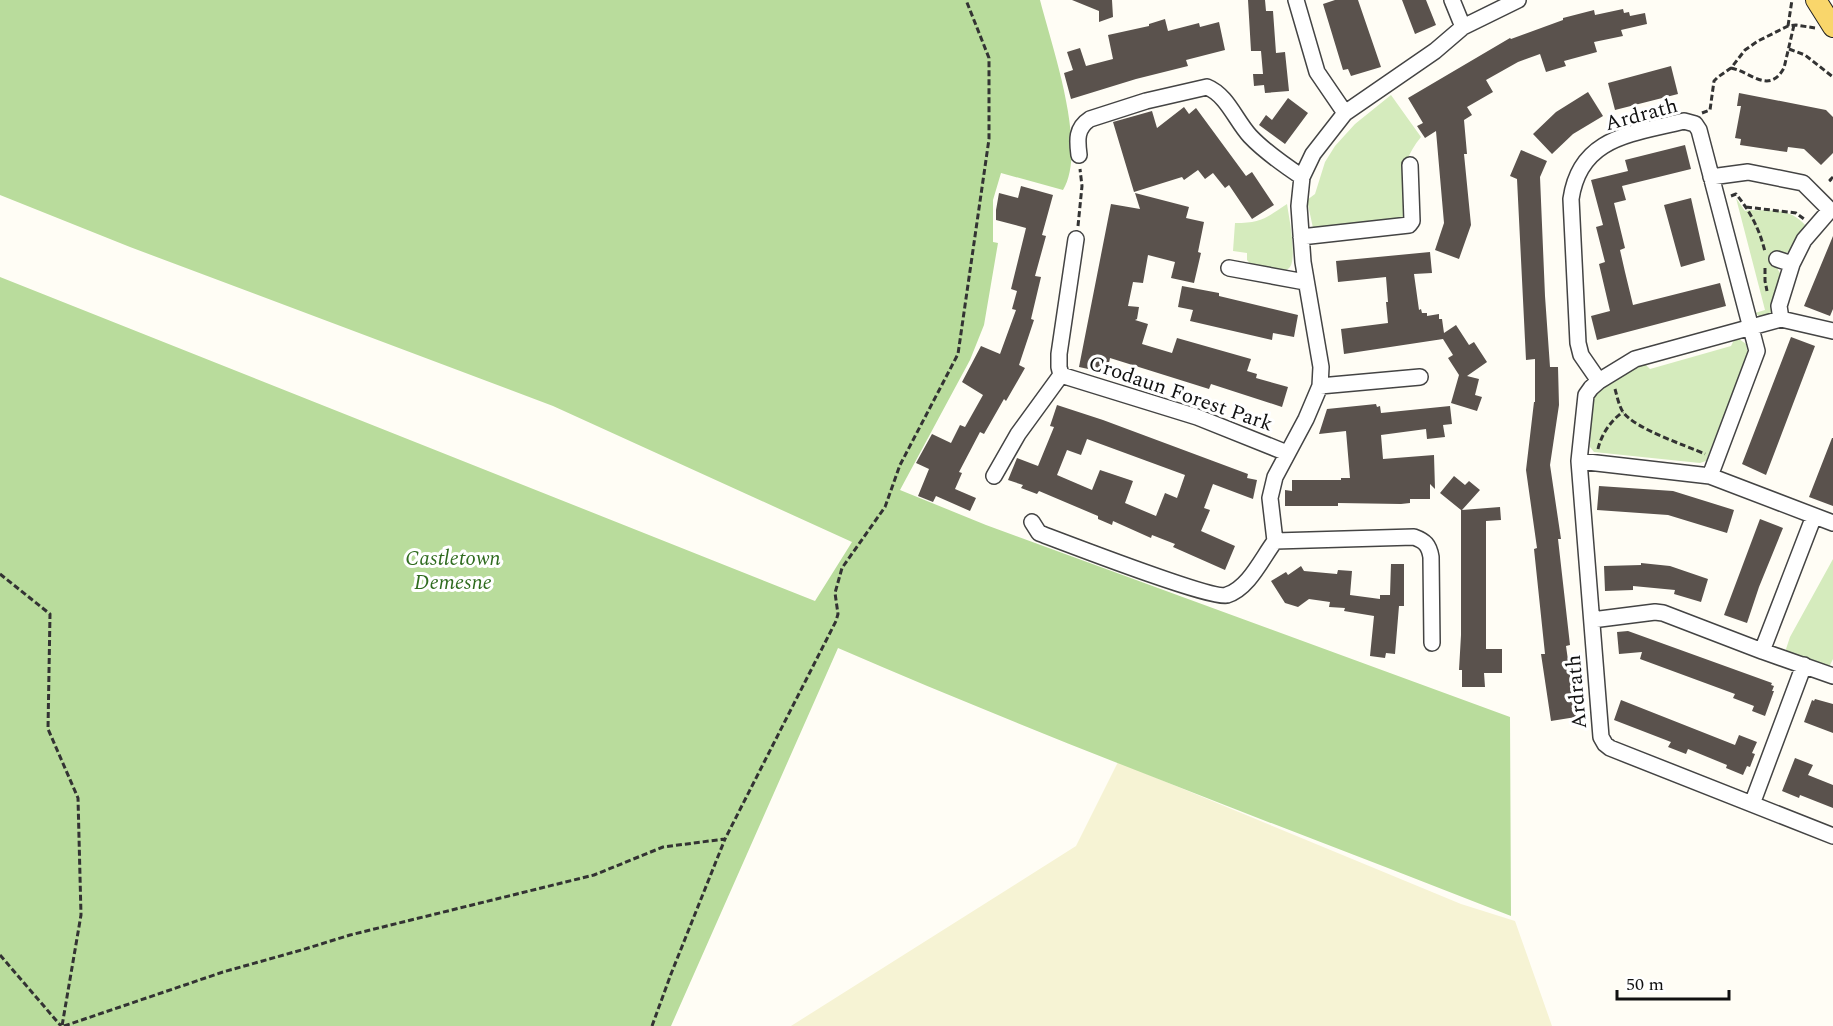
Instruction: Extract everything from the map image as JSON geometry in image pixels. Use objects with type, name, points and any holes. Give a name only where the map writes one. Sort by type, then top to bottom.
[{"type":"main road","points":[[1816,0],[1831,24]]},
{"type":"street","points":[[1296,0],[1317,72],[1345,113]]},
{"type":"street","points":[[1452,0],[1463,27]]},
{"type":"street","name":"Crodaun Forest Park","points":[[1275,541],[1270,498],[1275,477],[1306,419],[1320,386],[1321,367],[1305,282],[1301,237],[1299,199],[1302,177],[1313,154],[1345,113],[1435,51],[1463,27],[1518,0]]},
{"type":"street","points":[[1079,154],[1080,128],[1090,119],[1126,107],[1207,87],[1219,95],[1246,132],[1261,147],[1302,177]]},
{"type":"street","name":"Ardrath","points":[[1710,476],[1756,351],[1699,130],[1695,124],[1684,121],[1616,138],[1597,148],[1576,178],[1571,199],[1578,344],[1581,355],[1603,378],[1591,388],[1586,396],[1579,461],[1600,729],[1605,744],[1610,748],[1833,836]]},
{"type":"street","points":[[1301,237],[1408,225],[1412,218],[1410,165]]},
{"type":"street","points":[[1711,177],[1748,172],[1803,183],[1830,210],[1804,240],[1792,264],[1779,306],[1781,320]]},
{"type":"street","name":"Crodaun Forest Park","points":[[1061,375],[1059,354],[1076,239]]},
{"type":"street","points":[[1777,259],[1792,264]]},
{"type":"street","points":[[1229,267],[1305,282]]},
{"type":"street","points":[[1603,378],[1635,359],[1781,320],[1833,331]]},
{"type":"street","name":"Crodaun Forest Park","points":[[1061,375],[1205,420],[1287,453]]},
{"type":"street","name":"Crodaun Forest Park","points":[[994,476],[1018,434],[1061,375]]},
{"type":"street","points":[[1320,386],[1420,377]]},
{"type":"street","points":[[1579,461],[1710,476],[1833,523]]},
{"type":"street","points":[[1762,651],[1814,516]]},
{"type":"street","points":[[1032,522],[1039,534],[1223,597],[1234,592],[1244,583],[1275,541],[1414,537],[1424,540],[1431,557],[1432,643]]},
{"type":"street","points":[[1592,620],[1663,613],[1833,676]]},
{"type":"street","points":[[1752,804],[1804,665]]},
{"type":"path","points":[[652,1026],[670,974],[725,839],[836,621],[838,614],[835,593],[842,568],[885,507],[900,465],[958,354],[989,139],[988,58],[966,0]]},
{"type":"path","points":[[1788,26],[1792,0]]},
{"type":"path","points":[[1695,124],[1701,113],[1710,110],[1712,88],[1718,77],[1731,68],[1745,50],[1788,26],[1820,28],[1831,24]]},
{"type":"path","points":[[1731,68],[1768,82],[1781,74],[1794,26]]},
{"type":"path","points":[[1789,48],[1805,55],[1833,77]]},
{"type":"path","points":[[1076,239],[1082,186],[1079,154]]},
{"type":"path","points":[[1833,177],[1830,180],[1833,183]]},
{"type":"path","points":[[1603,378],[1615,390],[1623,412],[1646,428],[1716,459]]},
{"type":"path","points":[[1598,450],[1609,426],[1623,412]]},
{"type":"path","points":[[0,574],[50,614],[48,729],[78,798],[81,915],[62,1026]]},
{"type":"path","points":[[62,1026],[223,972],[350,935],[594,875],[663,847],[725,839]]},
{"type":"path","points":[[0,955],[62,1026]]},
{"type":"shaded area","points":[[1118,762],[1461,904],[1515,921],[1552,1026],[791,1026],[1076,846]]},
{"type":"green space","name":"Castletown Demesne","points":[[0,0],[1040,0],[1059,70],[1070,124],[1072,149],[1070,172],[1063,190],[1001,173],[993,200],[993,242],[998,243],[984,325],[970,360],[900,490],[986,525],[1510,717],[1511,916],[1089,752],[838,648],[671,1026],[0,1026],[0,277],[815,601],[852,542],[553,406],[130,247],[0,195]]},
{"type":"green space","points":[[1391,95],[1421,137],[1409,156],[1404,173],[1406,213],[1404,217],[1313,228],[1307,200],[1315,194],[1325,162],[1335,146],[1355,124]]},
{"type":"green space","points":[[1736,198],[1745,211],[1781,211],[1794,216],[1807,227],[1789,252],[1782,254],[1776,266],[1781,275],[1774,314],[1762,318],[1755,313],[1765,310]]},
{"type":"green space","points":[[1287,204],[1292,237],[1292,262],[1289,268],[1282,272],[1261,271],[1247,260],[1247,253],[1233,251],[1235,223],[1263,219]]},
{"type":"green space","points":[[1739,339],[1746,344],[1748,354],[1706,461],[1700,463],[1594,452],[1590,447],[1593,398],[1604,386],[1645,364],[1650,369],[1731,346],[1734,340]]},
{"type":"green space","points":[[1833,559],[1833,659],[1827,671],[1784,655],[1790,637]]},
{"type":"building","points":[[1072,0],[1112,0],[1113,17],[1099,22],[1099,11]]},
{"type":"building","points":[[1248,0],[1265,0],[1266,11],[1273,11],[1276,53],[1285,52],[1289,91],[1265,93],[1264,85],[1254,86],[1253,74],[1263,74],[1261,51],[1251,51]]},
{"type":"building","points":[[1335,0],[1358,0],[1381,67],[1351,76],[1348,69],[1343,70],[1323,4]]},
{"type":"building","points":[[1402,0],[1426,0],[1436,25],[1415,34]]},
{"type":"building","points":[[1623,9],[1624,13],[1629,12],[1630,16],[1645,13],[1647,24],[1621,30],[1623,36],[1594,42],[1597,52],[1564,61],[1566,66],[1546,72],[1540,54],[1518,62],[1486,80],[1493,92],[1467,107],[1472,115],[1464,120],[1467,154],[1464,154],[1471,225],[1459,259],[1435,250],[1444,223],[1436,131],[1425,138],[1417,126],[1423,123],[1408,98],[1510,38],[1563,20],[1563,18],[1594,10],[1595,15]]},
{"type":"building","points":[[1165,19],[1168,31],[1199,23],[1200,27],[1219,22],[1225,50],[1186,60],[1188,66],[1071,99],[1064,73],[1073,70],[1067,52],[1080,48],[1086,66],[1113,59],[1108,35],[1149,26],[1149,24]]},
{"type":"building","points":[[1671,66],[1678,94],[1615,110],[1608,83]]},
{"type":"building","points":[[1588,92],[1603,116],[1573,134],[1552,154],[1533,134],[1556,112]]},
{"type":"building","points":[[1739,93],[1826,110],[1833,117],[1833,153],[1821,165],[1804,149],[1788,147],[1787,152],[1740,145],[1741,139],[1735,138],[1741,106],[1737,106]]},
{"type":"building","points":[[1288,98],[1308,113],[1285,144],[1259,125],[1266,115],[1272,120]]},
{"type":"building","points":[[1184,107],[1189,114],[1196,108],[1246,176],[1252,172],[1274,205],[1252,219],[1229,185],[1225,188],[1213,173],[1205,179],[1198,170],[1184,180],[1182,177],[1134,192],[1113,122],[1152,111],[1157,128]]},
{"type":"building","points":[[1685,145],[1691,169],[1622,186],[1626,200],[1614,203],[1625,248],[1620,250],[1633,305],[1720,283],[1726,306],[1597,340],[1591,316],[1610,311],[1599,264],[1605,262],[1596,227],[1603,225],[1591,180],[1628,171],[1625,160]]},
{"type":"building","points":[[1521,150],[1547,161],[1540,177],[1545,296],[1550,367],[1558,367],[1559,405],[1550,465],[1561,539],[1558,539],[1570,645],[1566,646],[1576,717],[1551,721],[1541,654],[1545,654],[1534,549],[1537,548],[1526,470],[1535,402],[1535,359],[1526,360],[1517,179],[1510,176]]},
{"type":"building","points":[[1021,186],[1053,195],[1042,235],[1046,236],[1035,276],[1041,277],[1031,319],[1034,320],[1019,365],[1025,368],[984,434],[980,432],[959,472],[962,473],[955,489],[976,498],[970,511],[936,496],[933,502],[918,496],[929,469],[916,463],[932,434],[951,443],[960,425],[965,427],[983,395],[962,382],[981,346],[1000,354],[1016,310],[1012,309],[1017,291],[1011,289],[1026,228],[996,220],[996,210],[999,193],[1018,198]]},
{"type":"building","points":[[1135,193],[1189,207],[1186,218],[1204,222],[1198,252],[1201,253],[1194,283],[1171,278],[1175,262],[1148,255],[1143,283],[1133,282],[1128,306],[1139,307],[1135,320],[1148,324],[1142,344],[1172,353],[1177,338],[1251,359],[1247,371],[1257,374],[1256,378],[1288,387],[1282,407],[1211,384],[1209,389],[1110,358],[1107,373],[1079,367],[1111,204],[1140,209]]},
{"type":"building","points":[[1691,198],[1705,260],[1681,267],[1664,205]]},
{"type":"building","points":[[1833,236],[1833,309],[1830,316],[1804,306]]},
{"type":"building","points":[[1430,252],[1432,273],[1414,274],[1419,310],[1427,313],[1427,316],[1439,314],[1444,333],[1456,325],[1469,345],[1474,342],[1487,362],[1467,376],[1479,379],[1475,395],[1482,397],[1477,411],[1451,403],[1459,375],[1448,358],[1453,355],[1443,339],[1344,354],[1341,329],[1388,323],[1386,277],[1338,282],[1336,261]]},
{"type":"building","points":[[1182,286],[1219,293],[1219,296],[1298,315],[1294,337],[1273,333],[1272,340],[1190,321],[1193,310],[1178,307]]},
{"type":"building","points":[[1791,337],[1815,346],[1766,475],[1742,464]]},
{"type":"building","points":[[1376,404],[1377,407],[1380,406],[1381,413],[1450,406],[1452,424],[1443,425],[1445,437],[1427,439],[1426,429],[1381,435],[1383,459],[1434,455],[1435,489],[1430,484],[1430,499],[1410,499],[1410,503],[1401,504],[1338,503],[1338,506],[1285,506],[1285,490],[1292,491],[1292,480],[1350,478],[1346,431],[1319,434],[1327,409]]},
{"type":"building","points":[[1057,405],[1248,474],[1247,478],[1257,480],[1253,499],[1213,484],[1204,508],[1210,510],[1201,531],[1235,546],[1225,570],[1173,547],[1175,544],[1152,535],[1151,538],[1113,521],[1112,525],[1098,519],[1098,516],[1039,491],[1037,494],[1021,488],[1023,485],[1008,480],[1017,458],[1038,466],[1054,427],[1050,426]],"holes":[[[1087,439],[1185,475],[1177,498],[1165,493],[1156,516],[1125,503],[1133,481],[1100,470],[1092,490],[1057,475],[1067,450],[1081,455]]]},
{"type":"building","points":[[1833,438],[1833,506],[1809,497]]},
{"type":"building","points":[[1454,476],[1465,485],[1469,481],[1480,490],[1462,510],[1500,507],[1501,520],[1486,521],[1486,649],[1502,649],[1502,673],[1484,673],[1485,687],[1462,687],[1462,670],[1459,670],[1461,510],[1440,493]]},
{"type":"building","points":[[1599,486],[1673,491],[1734,510],[1727,533],[1668,515],[1597,510]]},
{"type":"building","points":[[1760,519],[1783,528],[1747,623],[1724,615]]},
{"type":"building","points":[[1641,563],[1670,566],[1708,579],[1701,602],[1674,594],[1675,590],[1633,586],[1633,590],[1605,591],[1604,566],[1641,565]]},
{"type":"building","points":[[1391,564],[1404,564],[1404,606],[1399,606],[1395,654],[1386,653],[1385,658],[1370,656],[1374,616],[1344,611],[1345,608],[1329,607],[1330,602],[1309,599],[1298,607],[1285,603],[1271,581],[1286,572],[1288,575],[1301,566],[1304,571],[1337,574],[1338,570],[1352,571],[1350,595],[1380,599],[1380,595],[1390,595]]},
{"type":"building","points":[[1628,631],[1772,683],[1771,685],[1774,686],[1772,691],[1774,691],[1765,716],[1752,711],[1754,706],[1733,698],[1735,694],[1640,659],[1642,652],[1619,654],[1617,632]]},
{"type":"building","points":[[1621,700],[1735,745],[1739,735],[1757,742],[1752,753],[1755,754],[1750,767],[1747,766],[1743,775],[1726,768],[1727,765],[1688,749],[1686,754],[1668,747],[1671,742],[1614,720]]},
{"type":"building","points":[[1812,700],[1833,704],[1833,733],[1804,722]]},
{"type":"building","points":[[1795,758],[1813,765],[1808,775],[1833,785],[1833,808],[1800,795],[1799,798],[1782,791]]}]
